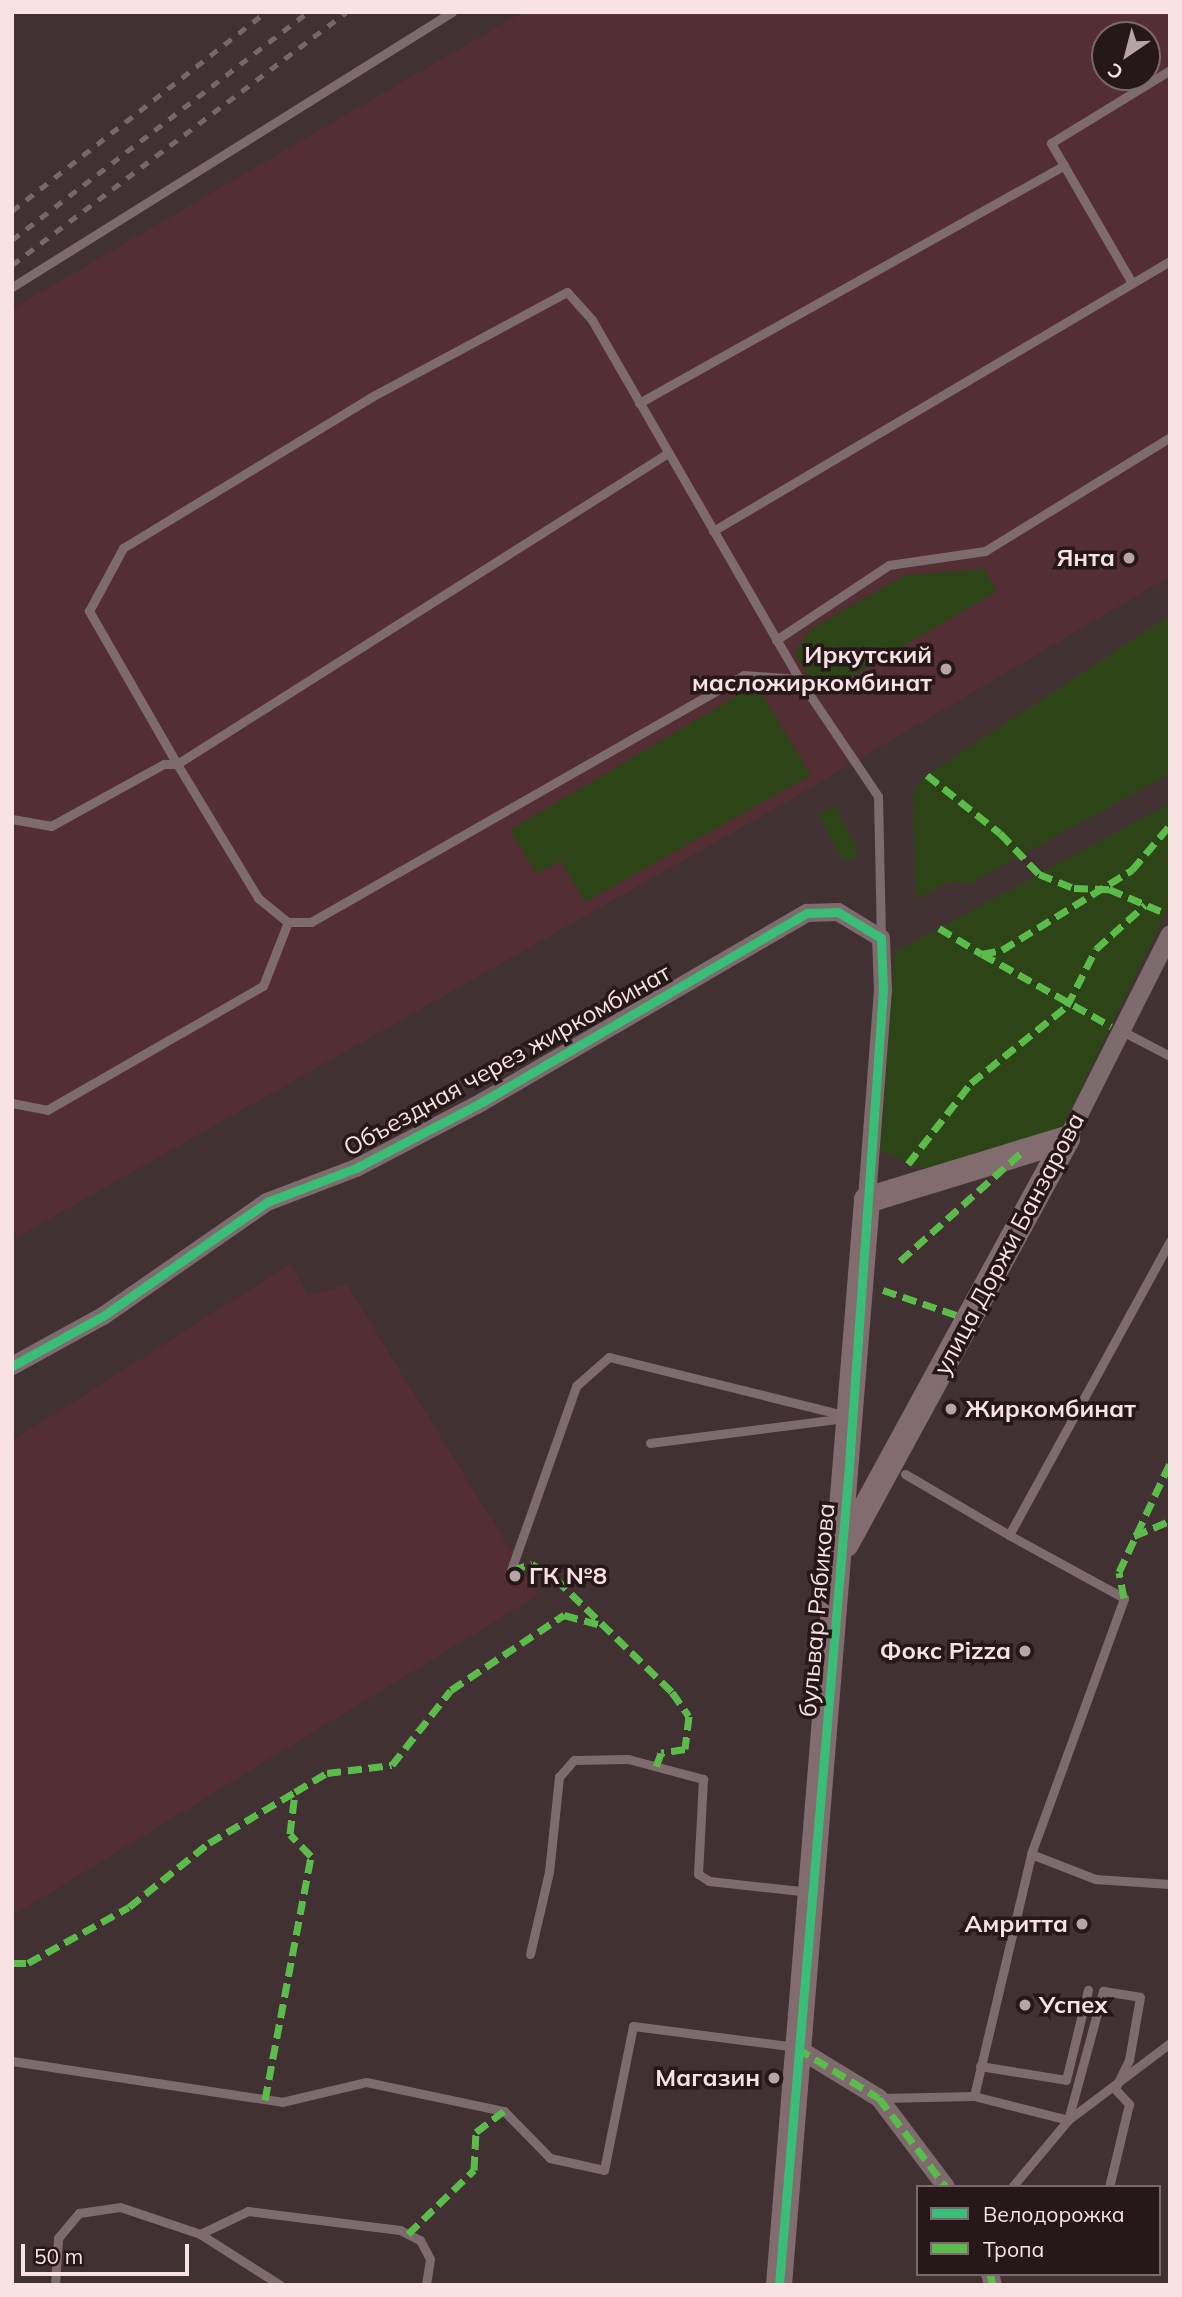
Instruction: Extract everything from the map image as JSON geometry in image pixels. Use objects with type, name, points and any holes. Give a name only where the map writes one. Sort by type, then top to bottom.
[{"type":"street","name":"Объездная через жиркомбинат","points":[[12,1366],[126,1301],[267,1202],[356,1168],[482,1102],[807,913],[838,912],[881,937]]},
{"type":"street","name":"улица Доржи Банзарова","points":[[842,1551],[1067,1139],[1170,934]]},
{"type":"street","name":"бульвар Рябикова","points":[[779,2285],[797,2048],[842,1551],[883,990],[881,937]]},
{"type":"street","points":[[867,1200],[1067,1139]]},
{"type":"street","points":[[797,2048],[879,2098],[944,2185]]},
{"type":"lane","points":[[12,287],[452,12]]},
{"type":"lane","points":[[1132,284],[1051,143],[1168,74]]},
{"type":"lane","points":[[639,403],[1064,165]]},
{"type":"lane","points":[[713,531],[1170,261]]},
{"type":"lane","points":[[799,679],[744,674],[311,922],[288,922],[258,898],[89,611],[123,548],[373,396],[567,292],[592,320],[799,679],[878,796],[881,937]]},
{"type":"lane","points":[[776,640],[888,565],[985,551],[1170,437]]},
{"type":"lane","points":[[12,820],[51,826],[164,764],[177,764],[668,453]]},
{"type":"lane","points":[[12,1103],[47,1110],[263,986],[288,922]]},
{"type":"lane","points":[[1122,1031],[1170,1056]]},
{"type":"lane","points":[[1009,1535],[1170,1241]]},
{"type":"lane","points":[[510,1570],[576,1386],[609,1357],[852,1417]]},
{"type":"lane","points":[[650,1443],[852,1417]]},
{"type":"lane","points":[[905,1474],[1124,1598],[1031,1854],[974,2096]]},
{"type":"lane","points":[[530,1954],[549,1872],[552,1811],[559,1777],[574,1760],[628,1759],[703,1779],[698,1874],[709,1881],[811,1893]]},
{"type":"lane","points":[[1031,1854],[1095,1879],[1170,1884]]},
{"type":"lane","points":[[980,2066],[1066,2080],[1088,1990]]},
{"type":"lane","points":[[1068,2120],[1103,1991],[1140,1997],[1129,2060],[1115,2089]]},
{"type":"lane","points":[[12,2060],[282,2102],[366,2082],[504,2111],[550,2158],[604,2170],[633,2026],[797,2048]]},
{"type":"lane","points":[[1014,2185],[1068,2120],[1115,2089],[1170,2043]]},
{"type":"lane","points":[[1109,2185],[1129,2104],[1115,2089]]},
{"type":"lane","points":[[879,2098],[974,2096],[1068,2120]]},
{"type":"lane","points":[[55,2285],[58,2238],[79,2213],[120,2207],[200,2234],[279,2285]]},
{"type":"lane","points":[[200,2234],[248,2211],[400,2230],[421,2240],[430,2259],[426,2285]]},
{"type":"shaded area","points":[[523,12],[1170,12],[1170,576],[783,804],[12,1240],[12,309]]},
{"type":"shaded area","points":[[290,1264],[308,1295],[347,1285],[538,1595],[12,1916],[12,1441]]},
{"type":"green space","points":[[984,569],[997,591],[820,695],[795,654],[809,630],[905,575]]},
{"type":"green space","points":[[1170,615],[1170,774],[969,884],[951,881],[916,899],[913,793],[921,779]]},
{"type":"green space","points":[[745,691],[762,694],[811,775],[585,902],[561,861],[537,874],[510,830]]},
{"type":"green space","points":[[1170,803],[1170,904],[1062,1128],[925,1169],[879,1151],[895,952]]},
{"type":"green space","points":[[835,806],[857,848],[854,861],[841,858],[819,814]]},
{"type":"railway","points":[[12,211],[266,12]]},
{"type":"railway","points":[[12,240],[308,12]]},
{"type":"railway","points":[[12,265],[346,12]]},
{"type":"marked path","points":[[927,775],[1000,833],[1039,874],[1074,888],[1109,889],[1165,913]]},
{"type":"marked path","points":[[939,928],[982,954],[1002,950],[1132,870],[1170,825]]},
{"type":"marked path","points":[[908,1164],[971,1083],[1067,1006],[1096,949],[1145,905]]},
{"type":"marked path","points":[[982,954],[1111,1026]]},
{"type":"marked path","points":[[900,1261],[1021,1153]]},
{"type":"marked path","points":[[883,1290],[968,1319]]},
{"type":"marked path","points":[[1124,1598],[1119,1572],[1170,1463]]},
{"type":"marked path","points":[[1134,1536],[1170,1521]]},
{"type":"marked path","points":[[511,1570],[532,1564],[556,1579],[672,1692],[689,1716],[685,1749],[661,1753],[656,1767]]},
{"type":"marked path","points":[[265,2100],[311,1856],[290,1834],[295,1792],[327,1773],[392,1765],[451,1690],[564,1615],[602,1625]]},
{"type":"marked path","points":[[12,1963],[28,1963],[129,1907],[209,1843],[295,1792]]},
{"type":"marked path","points":[[797,2048],[879,2098],[944,2185]]},
{"type":"marked path","points":[[408,2234],[474,2170],[476,2132],[504,2111]]},
{"type":"marked path","points":[[991,2276],[993,2285]]},
{"type":"cycle path","points":[[12,1366],[103,1316],[267,1202],[356,1168],[482,1102],[807,913],[838,912],[881,938],[883,990],[849,1466],[779,2285]]},
{"type":"place","name":"Янта","points":[[1129,558]]},
{"type":"place","name":"Иркутский масложиркомбинат","points":[[946,669]]},
{"type":"place","name":"Жиркомбинат","points":[[951,1409]]},
{"type":"place","name":"ГК №8","points":[[515,1576]]},
{"type":"place","name":"Фокс Pizza","points":[[1025,1651]]},
{"type":"place","name":"Амритта","points":[[1082,1924]]},
{"type":"place","name":"Успех","points":[[1025,2005]]},
{"type":"place","name":"Магазин","points":[[774,2078]]}]
